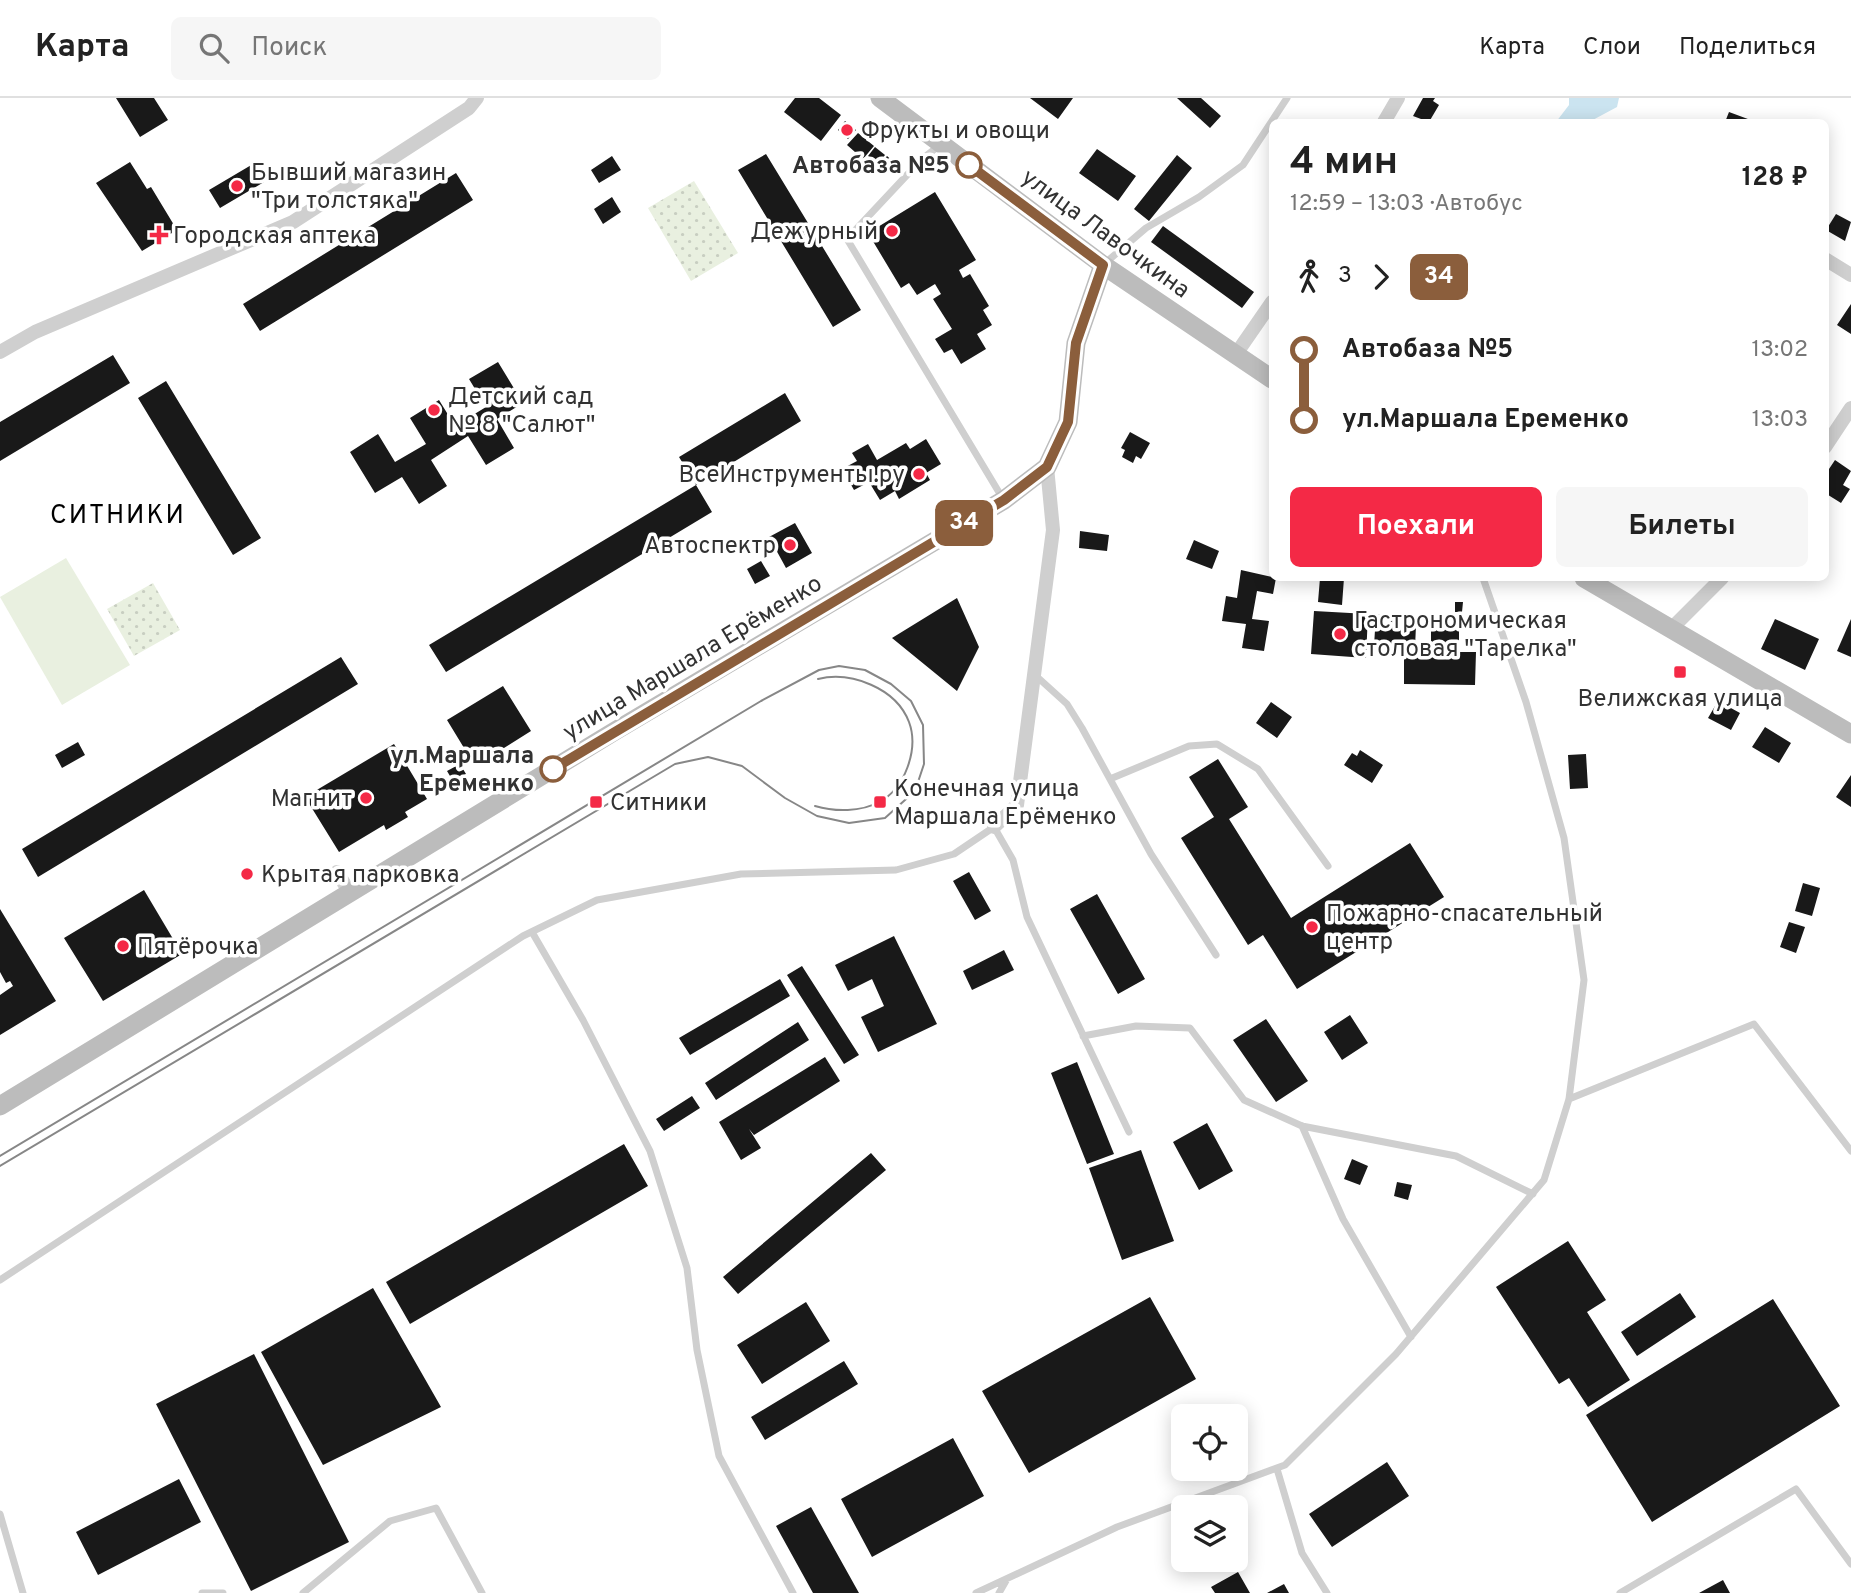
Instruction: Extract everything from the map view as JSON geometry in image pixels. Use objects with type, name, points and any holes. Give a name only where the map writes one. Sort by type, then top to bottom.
[{"type":"main road","name":"улица Лавочкина","points":[[880,98],[1103,265],[1269,377]]},
{"type":"main road","name":"улица Маршала Ерёменко","points":[[0,1106],[350,892],[1004,500],[1047,467],[1068,422],[1076,343],[1103,265]]},
{"type":"main road","points":[[1589,581],[1851,734]]},
{"type":"street","points":[[0,352],[35,332],[293,222],[469,108],[477,98]]},
{"type":"street","points":[[1386,119],[1398,98]]},
{"type":"street","points":[[1829,261],[1851,275]]},
{"type":"street","points":[[1236,355],[1269,306]]},
{"type":"street","points":[[1829,441],[1851,408]]},
{"type":"street","points":[[994,827],[1017,805],[1053,530],[1047,467]]},
{"type":"street","points":[[1672,628],[1719,581]]},
{"type":"street","points":[[337,872],[350,892]]},
{"type":"lane","points":[[1273,119],[1287,98]]},
{"type":"lane","points":[[1103,265],[1146,228],[1199,197],[1242,164],[1269,124]]},
{"type":"lane","points":[[941,144],[922,159],[847,239],[1004,500]]},
{"type":"lane","points":[[976,1593],[1117,1527],[1285,1465],[1411,1337],[1544,1180],[1569,1099],[1584,980],[1564,838],[1526,702],[1484,581]]},
{"type":"lane","points":[[1034,675],[1066,705],[1151,854],[1216,955]]},
{"type":"lane","points":[[1110,779],[1189,746],[1217,744],[1258,769],[1328,866]]},
{"type":"lane","points":[[0,1280],[532,932],[597,900],[741,874],[896,870],[954,854],[994,827],[1013,860],[1027,918],[1129,1132]]},
{"type":"lane","points":[[532,932],[583,1020],[650,1151],[687,1268],[697,1350],[719,1456],[793,1593]]},
{"type":"lane","points":[[1569,1099],[1754,1024],[1850,1146]]},
{"type":"lane","points":[[1083,1036],[1136,1026],[1190,1028],[1244,1100],[1302,1126],[1456,1156],[1532,1194]]},
{"type":"lane","points":[[1302,1126],[1343,1219],[1411,1337]]},
{"type":"lane","points":[[1277,1469],[1302,1552],[1327,1593]]},
{"type":"lane","points":[[1619,1593],[1796,1489],[1851,1564]]},
{"type":"lane","points":[[303,1593],[390,1521],[436,1508],[482,1593]]},
{"type":"lane","points":[[0,1514],[23,1593]]},
{"type":"lane","points":[[999,1593],[1007,1578]]},
{"type":"lane","points":[[202,1593],[223,1593]]},
{"type":"green space","points":[[694,181],[738,253],[691,281],[648,208]]},
{"type":"green space","points":[[66,558],[130,665],[62,705],[0,597]]},
{"type":"green space","points":[[153,583],[180,630],[134,656],[107,609]]},
{"type":"water","points":[[1569,98],[1619,98],[1617,107],[1595,119],[1558,119],[1569,105]]},
{"type":"building","points":[[116,98],[154,98],[168,120],[140,137]]},
{"type":"building","points":[[795,98],[819,98],[841,115],[821,141],[784,112]]},
{"type":"building","points":[[1030,98],[1073,98],[1058,119]]},
{"type":"building","points":[[1177,98],[1201,98],[1221,116],[1210,128]]},
{"type":"building","points":[[1423,98],[1435,98],[1433,101],[1439,105],[1431,119],[1413,116]]},
{"type":"building","points":[[1729,112],[1748,119],[1726,119]]},
{"type":"building","name":"Фрукты и овощи","points":[[845,121],[856,130],[848,139],[838,130]]},
{"type":"building","points":[[858,133],[874,146],[863,159],[847,145]]},
{"type":"building","points":[[875,147],[885,155],[878,164],[868,156]]},
{"type":"building","points":[[1097,149],[1136,176],[1118,201],[1079,173]]},
{"type":"building","points":[[766,154],[861,310],[833,327],[738,170]]},
{"type":"building","points":[[1177,155],[1192,168],[1149,221],[1134,209]]},
{"type":"building","points":[[612,156],[621,170],[599,183],[591,170]]},
{"type":"building","points":[[887,156],[896,164],[888,173],[879,166]]},
{"type":"building","points":[[130,162],[147,189],[151,187],[177,230],[142,251],[96,183]]},
{"type":"building","name":"Бывший магазин \"Три толстяка\"","points":[[253,164],[264,182],[220,208],[209,190]]},
{"type":"building","points":[[456,173],[473,200],[260,331],[243,304]]},
{"type":"building","points":[[935,192],[976,260],[959,270],[963,278],[970,274],[989,306],[983,310],[992,325],[977,334],[986,349],[961,364],[952,349],[944,353],[935,339],[952,329],[933,299],[941,294],[935,284],[917,295],[909,283],[901,288],[868,233]]},
{"type":"building","points":[[612,197],[621,212],[603,224],[594,209]]},
{"type":"building","points":[[1836,214],[1851,222],[1845,241],[1829,232],[1829,225]]},
{"type":"building","points":[[1163,226],[1254,292],[1242,308],[1151,242]]},
{"type":"building","points":[[1851,304],[1851,334],[1837,325]]},
{"type":"building","points":[[113,355],[130,383],[0,461],[0,422]]},
{"type":"building","points":[[498,362],[523,403],[497,419],[514,448],[486,465],[468,436],[431,460],[447,486],[419,504],[402,477],[375,493],[350,452],[378,434],[395,462],[426,444],[410,418],[439,400],[455,426],[486,407],[469,379]]},
{"type":"building","points":[[166,381],[261,538],[233,555],[138,398]]},
{"type":"building","points":[[785,393],[801,421],[696,485],[679,457]]},
{"type":"building","points":[[1130,432],[1150,443],[1141,459],[1136,456],[1133,463],[1122,457],[1125,450],[1121,448]]},
{"type":"building","points":[[926,439],[941,464],[926,473],[930,480],[899,499],[895,491],[880,500],[869,482],[854,490],[842,469],[857,461],[852,453],[868,444],[877,460],[906,443],[910,449]]},
{"type":"building","points":[[1835,460],[1851,471],[1843,485],[1850,489],[1841,503],[1829,496],[1829,469]]},
{"type":"building","points":[[696,485],[712,512],[446,672],[429,645]]},
{"type":"building","name":"Автоспектр","points":[[795,523],[812,553],[786,568],[769,537]]},
{"type":"building","points":[[1080,531],[1109,535],[1107,551],[1079,548]]},
{"type":"building","points":[[1194,540],[1219,551],[1212,569],[1186,559]]},
{"type":"building","points":[[761,561],[770,576],[755,584],[747,569]]},
{"type":"building","points":[[1241,570],[1269,576],[1269,581],[1275,581],[1273,594],[1257,591],[1252,619],[1269,621],[1264,651],[1242,648],[1246,624],[1222,621],[1226,596],[1237,598]]},
{"type":"building","points":[[1320,581],[1344,581],[1342,605],[1318,602]]},
{"type":"building","points":[[957,598],[979,647],[957,691],[892,638]]},
{"type":"building","points":[[1455,602],[1463,602],[1462,612],[1455,612]]},
{"type":"building","name":"Гастрономическая столовая \"Тарелка\"","points":[[1314,611],[1368,614],[1366,658],[1311,654]]},
{"type":"building","points":[[1376,614],[1395,615],[1395,624],[1416,625],[1415,648],[1374,646]]},
{"type":"building","points":[[1775,619],[1819,639],[1805,670],[1761,649]]},
{"type":"building","points":[[1851,619],[1851,657],[1837,651]]},
{"type":"building","points":[[1431,621],[1459,621],[1459,652],[1476,652],[1475,685],[1404,684],[1404,652],[1431,652]]},
{"type":"building","points":[[341,657],[358,684],[38,877],[22,849]]},
{"type":"building","points":[[503,686],[531,731],[475,766],[447,720]]},
{"type":"building","points":[[1718,701],[1740,713],[1731,730],[1708,718]]},
{"type":"building","points":[[1271,702],[1292,717],[1277,738],[1256,723]]},
{"type":"building","points":[[1765,727],[1791,743],[1779,763],[1752,747]]},
{"type":"building","points":[[78,742],[85,755],[62,768],[55,755]]},
{"type":"building","name":"Магнит","points":[[394,744],[427,799],[405,812],[408,817],[386,830],[384,825],[339,852],[305,797]]},
{"type":"building","points":[[1360,750],[1383,765],[1372,783],[1344,765],[1352,753],[1357,756]]},
{"type":"building","points":[[1586,754],[1588,788],[1570,789],[1568,755]]},
{"type":"building","points":[[1218,759],[1248,807],[1229,819],[1291,918],[1410,843],[1444,897],[1297,989],[1263,935],[1248,945],[1181,838],[1214,817],[1189,777]]},
{"type":"building","points":[[460,764],[466,774],[453,781],[447,771]]},
{"type":"building","points":[[1851,775],[1851,807],[1836,797]]},
{"type":"building","points":[[969,872],[991,911],[975,920],[953,881]]},
{"type":"building","points":[[1803,883],[1820,888],[1812,916],[1795,911]]},
{"type":"building","name":"Пятёрочка","points":[[144,890],[182,954],[103,1001],[64,938]]},
{"type":"building","points":[[1097,894],[1145,979],[1118,994],[1070,909]]},
{"type":"building","points":[[0,909],[56,1001],[0,1035],[0,995],[13,986],[10,981],[6,983],[0,972]]},
{"type":"building","points":[[1789,922],[1805,927],[1796,953],[1780,947]]},
{"type":"building","points":[[894,936],[937,1024],[878,1052],[861,1017],[884,1006],[872,979],[848,991],[835,965]]},
{"type":"building","points":[[1004,950],[1014,970],[972,990],[963,971]]},
{"type":"building","points":[[802,966],[859,1055],[844,1064],[787,975]]},
{"type":"building","points":[[780,979],[790,996],[690,1055],[679,1038]]},
{"type":"building","points":[[1350,1015],[1368,1043],[1342,1060],[1324,1032]]},
{"type":"building","points":[[1266,1019],[1308,1081],[1276,1102],[1233,1040]]},
{"type":"building","points":[[798,1022],[809,1040],[716,1100],[705,1083]]},
{"type":"building","points":[[825,1057],[840,1081],[754,1135],[749,1129],[761,1148],[741,1160],[719,1122]]},
{"type":"building","points":[[1077,1062],[1114,1154],[1087,1164],[1051,1073]]},
{"type":"building","points":[[692,1096],[700,1108],[664,1131],[656,1119]]},
{"type":"building","points":[[1207,1123],[1233,1171],[1199,1190],[1173,1142]]},
{"type":"building","points":[[624,1144],[648,1186],[410,1324],[386,1282]]},
{"type":"building","points":[[1141,1150],[1174,1241],[1122,1260],[1089,1168]]},
{"type":"building","points":[[871,1153],[886,1170],[738,1294],[723,1277]]},
{"type":"building","points":[[1352,1159],[1368,1166],[1360,1185],[1344,1179]]},
{"type":"building","points":[[1397,1182],[1412,1185],[1408,1200],[1394,1196]]},
{"type":"building","points":[[1568,1241],[1606,1300],[1587,1312],[1630,1380],[1588,1407],[1569,1378],[1559,1384],[1496,1287]]},
{"type":"building","points":[[373,1288],[441,1407],[323,1465],[261,1352]]},
{"type":"building","points":[[1680,1293],[1696,1317],[1637,1356],[1621,1332]]},
{"type":"building","points":[[1150,1297],[1196,1379],[1029,1473],[982,1391]]},
{"type":"building","points":[[1773,1299],[1840,1406],[1652,1522],[1586,1415]]},
{"type":"building","points":[[806,1302],[830,1341],[762,1384],[737,1345]]},
{"type":"building","points":[[254,1354],[349,1542],[251,1591],[156,1404]]},
{"type":"building","points":[[844,1361],[858,1384],[765,1440],[751,1417]]},
{"type":"building","points":[[953,1438],[984,1496],[872,1557],[841,1499]]},
{"type":"building","points":[[1387,1462],[1409,1496],[1332,1547],[1309,1514]]},
{"type":"building","points":[[179,1479],[201,1522],[98,1575],[76,1532]]},
{"type":"building","points":[[811,1507],[859,1593],[813,1593],[776,1526]]},
{"type":"building","points":[[1238,1572],[1250,1593],[1215,1593],[1211,1587]]},
{"type":"building","points":[[1723,1580],[1730,1593],[1699,1593]]},
{"type":"building","points":[[1284,1584],[1289,1593],[1267,1593]]},
{"type":"tram line","points":[[0,1156],[761,701],[819,670],[839,666],[865,670],[891,684],[911,701],[923,725],[924,764],[915,791],[885,818],[849,823],[817,816],[785,798],[742,766],[708,757],[675,764],[0,1166]]},
{"type":"tram line","points":[[815,806],[848,810],[879,802],[888,796],[903,778],[911,756],[912,744],[912,733],[903,710],[883,691],[858,680],[831,677],[818,679]]},
{"type":"bus line","name":"34","points":[[553,769],[1004,500],[1047,467],[1068,422],[1076,343],[1103,265],[969,165]]},
{"type":"place","name":"Фрукты и овощи","points":[[847,130]]},
{"type":"place","name":"Автобаза №5","points":[[969,165]]},
{"type":"place","name":"Бывший магазин \"Три толстяка\"","points":[[237,186]]},
{"type":"place","name":"Дежурный","points":[[892,231]]},
{"type":"place","name":"Городская аптека","points":[[159,235]]},
{"type":"place","name":"Детский сад № 8 \"Салют\"","points":[[434,410]]},
{"type":"place","name":"ВсеИнструменты.ру","points":[[919,474]]},
{"type":"place","name":"Автоспектр","points":[[790,545]]},
{"type":"place","name":"Гастрономическая столовая \"Тарелка\"","points":[[1340,634]]},
{"type":"place","name":"Велижская улица","points":[[1680,672]]},
{"type":"place","name":"ул.Маршала Еременко","points":[[553,769]]},
{"type":"place","name":"Магнит","points":[[366,798]]},
{"type":"place","name":"Ситники","points":[[596,802]]},
{"type":"place","name":"Конечная улица Маршала Ерёменко","points":[[880,802]]},
{"type":"place","name":"Крытая парковка","points":[[247,874]]},
{"type":"place","name":"Пожарно-спасательный центр","points":[[1312,927]]},
{"type":"place","name":"Пятёрочка","points":[[123,946]]},
{"type":"district","name":"СИТНИКИ","points":[[118,514]]}]
